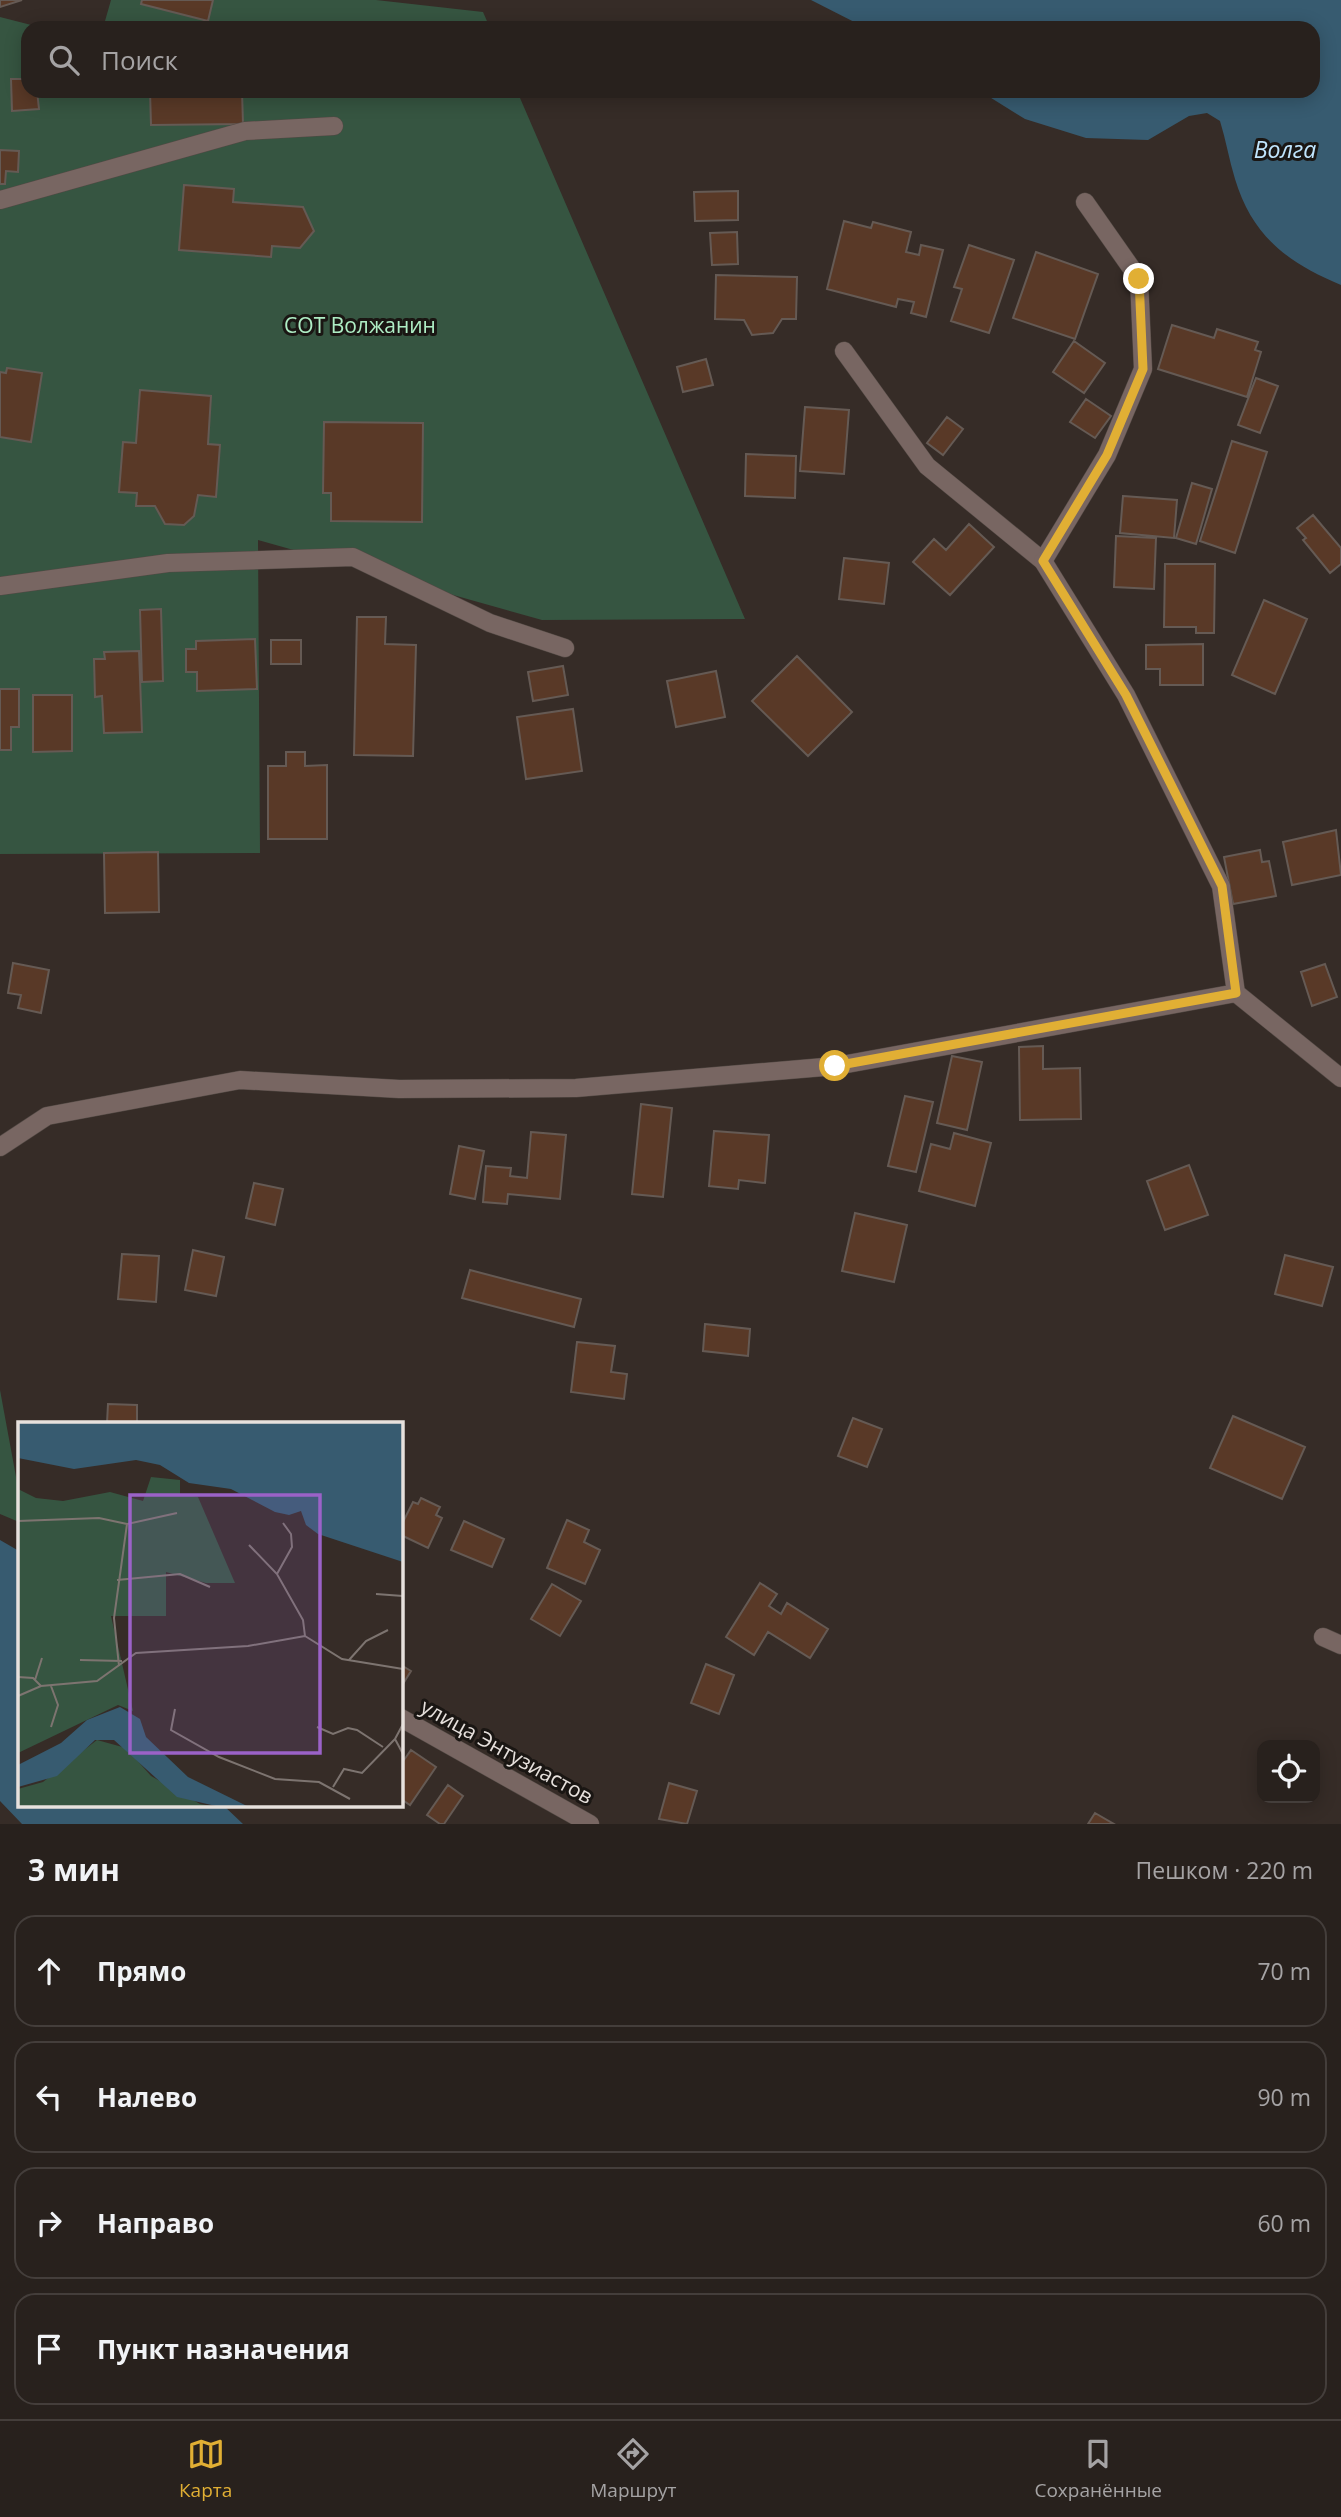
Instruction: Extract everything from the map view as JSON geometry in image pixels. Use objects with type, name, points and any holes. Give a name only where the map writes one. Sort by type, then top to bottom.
[{"type":"street","points":[[0,200],[245,131],[334,126]]},
{"type":"street","points":[[1043,561],[1107,455],[1143,369],[1139,279],[1085,201]]},
{"type":"street","points":[[844,351],[928,466],[1043,561],[1126,695],[1222,886],[1236,993],[1341,1078]]},
{"type":"street","points":[[0,586],[167,563],[352,557],[490,624],[565,648]]},
{"type":"street","points":[[0,1147],[47,1116],[240,1080],[399,1089],[576,1088],[822,1067],[1236,993]]},
{"type":"street","points":[[1323,1637],[1341,1644]]},
{"type":"street","name":"улица Энтузиастов","points":[[402,1719],[590,1824]]},
{"type":"green space","points":[[111,0],[376,0],[483,12],[487,21],[105,21]]},
{"type":"green space","name":"СОТ Волжанин","points":[[0,17],[21,22],[21,98],[520,98],[745,619],[542,620],[258,540],[260,853],[0,854]]},
{"type":"green space","points":[[0,1390],[18,1488],[18,1522],[0,1514]]},
{"type":"water","name":"Волга","points":[[811,0],[1341,0],[1341,285],[1289,257],[1262,232],[1242,199],[1220,121],[1207,113],[1189,116],[1148,140],[1086,138],[1025,119],[991,98],[1320,98],[1320,21],[852,21]]},
{"type":"water","points":[[0,1540],[18,1550],[18,1806],[224,1806],[243,1824],[22,1824],[0,1801]]},
{"type":"building","points":[[0,0],[22,0],[0,7]]},
{"type":"building","points":[[142,0],[213,0],[208,21],[141,4]]},
{"type":"building","points":[[11,79],[21,79],[21,98],[38,98],[39,109],[12,111]]},
{"type":"building","points":[[150,98],[242,98],[243,124],[151,125]]},
{"type":"building","points":[[0,150],[19,151],[18,172],[6,171],[5,184],[0,184]]},
{"type":"building","points":[[184,185],[234,189],[233,202],[303,207],[314,231],[300,248],[272,246],[271,257],[179,250]]},
{"type":"building","points":[[738,191],[738,220],[695,221],[694,192]]},
{"type":"building","points":[[844,221],[871,228],[873,222],[911,232],[906,252],[919,255],[921,245],[943,250],[926,317],[911,313],[914,302],[898,299],[896,307],[827,289]]},
{"type":"building","points":[[737,232],[738,264],[712,265],[710,233]]},
{"type":"building","points":[[969,245],[1014,260],[989,333],[951,321],[962,289],[954,287]]},
{"type":"building","points":[[1036,252],[1098,274],[1075,339],[1013,318]]},
{"type":"building","points":[[716,275],[797,277],[796,319],[782,319],[773,333],[752,335],[744,320],[715,319]]},
{"type":"building","points":[[1172,325],[1214,338],[1217,329],[1258,342],[1255,350],[1261,352],[1247,397],[1158,369]]},
{"type":"building","points":[[1074,341],[1105,363],[1084,393],[1053,372]]},
{"type":"building","points":[[706,359],[713,385],[683,392],[677,367]]},
{"type":"building","points":[[7,368],[42,373],[31,442],[0,437],[0,372],[6,373]]},
{"type":"building","points":[[1256,378],[1278,386],[1260,433],[1238,425]]},
{"type":"building","points":[[140,390],[211,396],[208,444],[220,445],[216,497],[198,495],[194,516],[184,525],[165,524],[155,506],[136,506],[137,493],[119,492],[123,442],[136,443]]},
{"type":"building","points":[[1086,399],[1111,416],[1095,438],[1070,422]]},
{"type":"building","points":[[805,407],[849,410],[844,474],[800,471]]},
{"type":"building","points":[[947,417],[963,429],[943,455],[927,443]]},
{"type":"building","points":[[324,422],[423,423],[422,522],[331,521],[331,493],[323,493]]},
{"type":"building","points":[[1232,441],[1267,452],[1235,553],[1200,541]]},
{"type":"building","points":[[746,454],[796,456],[795,498],[745,496]]},
{"type":"building","points":[[1192,483],[1212,489],[1196,544],[1176,538]]},
{"type":"building","points":[[1123,496],[1177,500],[1174,538],[1120,533]]},
{"type":"building","points":[[1313,515],[1341,548],[1341,564],[1330,573],[1303,540],[1306,538],[1297,528]]},
{"type":"building","points":[[969,524],[994,547],[950,595],[913,562],[934,539],[946,550]]},
{"type":"building","points":[[1116,536],[1156,538],[1154,589],[1114,587]]},
{"type":"building","points":[[844,558],[889,563],[884,604],[839,599]]},
{"type":"building","points":[[1165,564],[1215,564],[1214,633],[1196,633],[1196,627],[1164,627]]},
{"type":"building","points":[[1264,600],[1307,619],[1275,694],[1232,675]]},
{"type":"building","points":[[161,609],[163,681],[142,682],[140,610]]},
{"type":"building","points":[[357,617],[386,617],[385,644],[416,645],[413,756],[354,755]]},
{"type":"building","points":[[255,639],[257,689],[197,691],[197,672],[186,672],[186,649],[196,649],[196,641]]},
{"type":"building","points":[[271,640],[301,640],[301,664],[271,664]]},
{"type":"building","points":[[1203,644],[1203,685],[1160,685],[1160,669],[1146,669],[1146,645]]},
{"type":"building","points":[[139,651],[142,732],[104,733],[102,696],[95,697],[94,659],[105,659],[104,652]]},
{"type":"building","points":[[797,656],[852,712],[808,756],[752,701]]},
{"type":"building","points":[[563,666],[568,695],[533,701],[528,672]]},
{"type":"building","points":[[716,671],[725,717],[676,727],[667,681]]},
{"type":"building","points":[[0,689],[19,689],[19,727],[11,727],[11,750],[0,750]]},
{"type":"building","points":[[33,695],[72,695],[72,751],[33,752]]},
{"type":"building","points":[[573,709],[582,771],[526,779],[517,717]]},
{"type":"building","points":[[286,752],[305,752],[305,766],[327,765],[327,839],[268,839],[268,766],[286,766]]},
{"type":"building","points":[[1336,830],[1341,875],[1292,885],[1283,842]]},
{"type":"building","points":[[1260,850],[1262,862],[1269,861],[1276,896],[1233,904],[1224,857]]},
{"type":"building","points":[[158,852],[159,912],[105,913],[104,853]]},
{"type":"building","points":[[13,963],[49,970],[41,1013],[18,1008],[21,995],[8,993]]},
{"type":"building","points":[[1325,964],[1337,997],[1312,1006],[1301,972]]},
{"type":"building","points":[[1043,1046],[1043,1069],[1080,1068],[1081,1119],[1020,1120],[1019,1047]]},
{"type":"building","points":[[952,1056],[982,1062],[967,1130],[937,1123]]},
{"type":"building","points":[[905,1096],[933,1102],[916,1172],[888,1166]]},
{"type":"building","points":[[641,1104],[672,1108],[663,1197],[632,1194]]},
{"type":"building","points":[[714,1131],[769,1135],[765,1183],[739,1180],[738,1189],[709,1186]]},
{"type":"building","points":[[531,1132],[566,1135],[560,1199],[508,1194],[507,1204],[483,1202],[486,1166],[511,1168],[510,1176],[527,1178]]},
{"type":"building","points":[[954,1133],[991,1143],[975,1206],[919,1191],[931,1144],[950,1149]]},
{"type":"building","points":[[459,1146],[484,1151],[475,1199],[450,1194]]},
{"type":"building","points":[[1189,1165],[1208,1215],[1165,1230],[1147,1181]]},
{"type":"building","points":[[254,1183],[283,1189],[275,1225],[246,1218]]},
{"type":"building","points":[[855,1213],[907,1225],[894,1282],[842,1271]]},
{"type":"building","points":[[193,1250],[224,1257],[216,1296],[185,1290]]},
{"type":"building","points":[[122,1254],[159,1256],[156,1302],[118,1299]]},
{"type":"building","points":[[1285,1255],[1333,1267],[1322,1306],[1275,1294]]},
{"type":"building","points":[[470,1270],[581,1299],[574,1327],[462,1298]]},
{"type":"building","points":[[705,1324],[750,1329],[748,1356],[703,1351]]},
{"type":"building","points":[[577,1342],[615,1346],[611,1372],[627,1374],[624,1399],[571,1392]]},
{"type":"building","points":[[108,1404],[137,1405],[137,1422],[107,1422]]},
{"type":"building","points":[[1233,1416],[1305,1447],[1282,1499],[1210,1468]]},
{"type":"building","points":[[853,1418],[882,1429],[867,1467],[838,1456]]},
{"type":"building","points":[[421,1498],[440,1507],[436,1515],[442,1518],[428,1548],[402,1535],[402,1524],[413,1502],[418,1504]]},
{"type":"building","points":[[567,1520],[589,1530],[584,1542],[600,1550],[585,1584],[547,1568]]},
{"type":"building","points":[[464,1521],[504,1539],[492,1567],[451,1550]]},
{"type":"building","points":[[760,1583],[777,1594],[769,1606],[781,1614],[787,1603],[828,1629],[810,1658],[768,1632],[754,1655],[726,1637]]},
{"type":"building","points":[[552,1584],[581,1601],[560,1636],[531,1619]]},
{"type":"building","points":[[706,1664],[734,1675],[719,1714],[691,1703]]},
{"type":"building","points":[[402,1666],[411,1671],[402,1685]]},
{"type":"building","points":[[411,1750],[436,1767],[410,1805],[402,1800],[402,1759],[404,1760]]},
{"type":"building","points":[[669,1783],[697,1791],[687,1824],[659,1819]]},
{"type":"building","points":[[448,1785],[463,1796],[444,1824],[440,1824],[427,1815]]},
{"type":"building","points":[[1095,1813],[1114,1824],[1088,1824]]},
{"type":"route","points":[[835,1066],[1236,993],[1222,886],[1126,695],[1043,561],[1107,455],[1143,369],[1139,279]]}]
